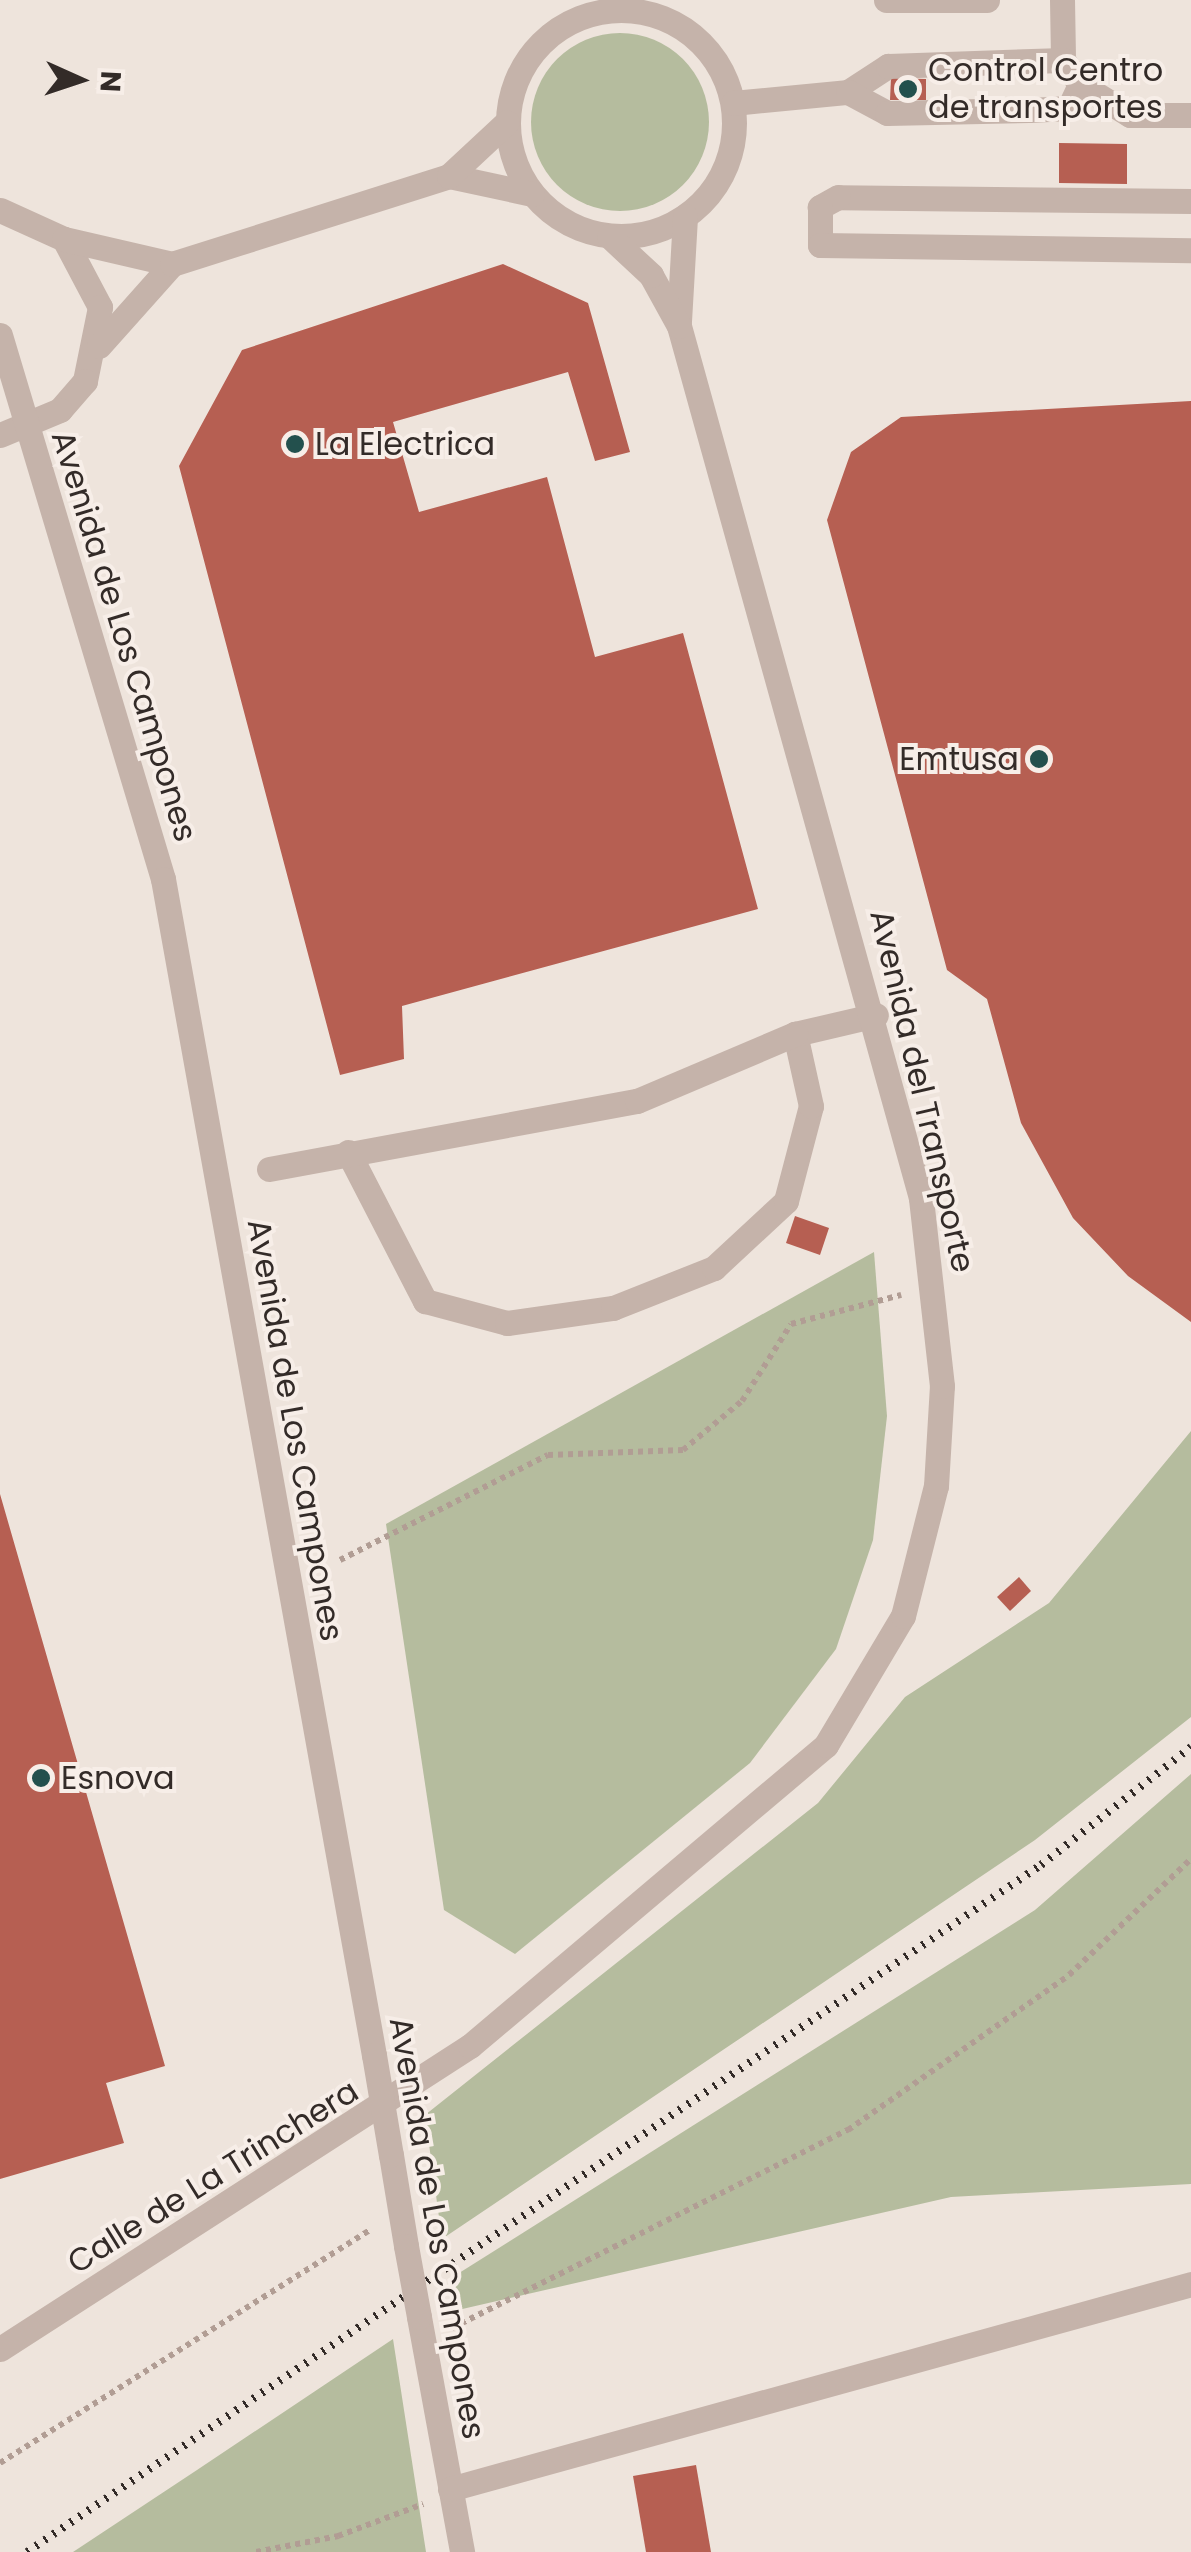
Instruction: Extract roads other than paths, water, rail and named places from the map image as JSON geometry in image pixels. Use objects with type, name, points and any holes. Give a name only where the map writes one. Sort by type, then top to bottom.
[{"type":"street","points":[[609,236],[685,216],[726,167],[733,103],[717,64],[665,0]]},
{"type":"street","points":[[886,0],[987,0]]},
{"type":"street","points":[[1062,0],[1063,60],[1080,84],[1130,115],[1191,115]]},
{"type":"street","points":[[0,435],[28,430],[85,381],[99,346],[172,264],[449,176],[508,122],[529,56],[588,8],[656,14],[688,32]]},
{"type":"street","points":[[733,103],[848,92],[888,66],[1063,60]]},
{"type":"street","points":[[848,92],[888,113],[1029,110],[1068,108],[1080,84]]},
{"type":"street","points":[[508,122],[532,194]]},
{"type":"street","points":[[449,176],[532,194],[566,222],[609,236],[651,275],[679,326]]},
{"type":"street","points":[[1191,201],[838,197],[820,207],[820,246],[1191,250]]},
{"type":"street","points":[[0,210],[64,238],[172,264]]},
{"type":"street","points":[[679,326],[685,216]]},
{"type":"street","points":[[64,238],[89,272],[99,346]]},
{"type":"street","name":"Avenida del Transporte","points":[[679,326],[876,1015],[938,1294],[936,1486],[903,1616],[826,1745],[737,1829]]},
{"type":"street","name":"Avenida de Los Campones","points":[[0,335],[163,880],[462,2552]]},
{"type":"street","points":[[269,1169],[348,1152],[477,1137],[637,1102],[795,1034],[876,1015]]},
{"type":"street","points":[[348,1152],[424,1301],[507,1322],[612,1308],[714,1268],[786,1200],[811,1106],[795,1034]]},
{"type":"street","name":"Calle de La Trinchera","points":[[0,2349],[394,2101],[737,1829]]},
{"type":"street","points":[[450,2489],[1191,2284]]},
{"type":"railway","points":[[27,2552],[1041,1865],[1191,1747]]},
{"type":"place","name":"Control Centro de transportes","points":[[908,89]]},
{"type":"place","name":"La Electrica","points":[[295,444]]},
{"type":"place","name":"Emtusa","points":[[1039,759]]},
{"type":"place","name":"Esnova","points":[[41,1778]]}]
